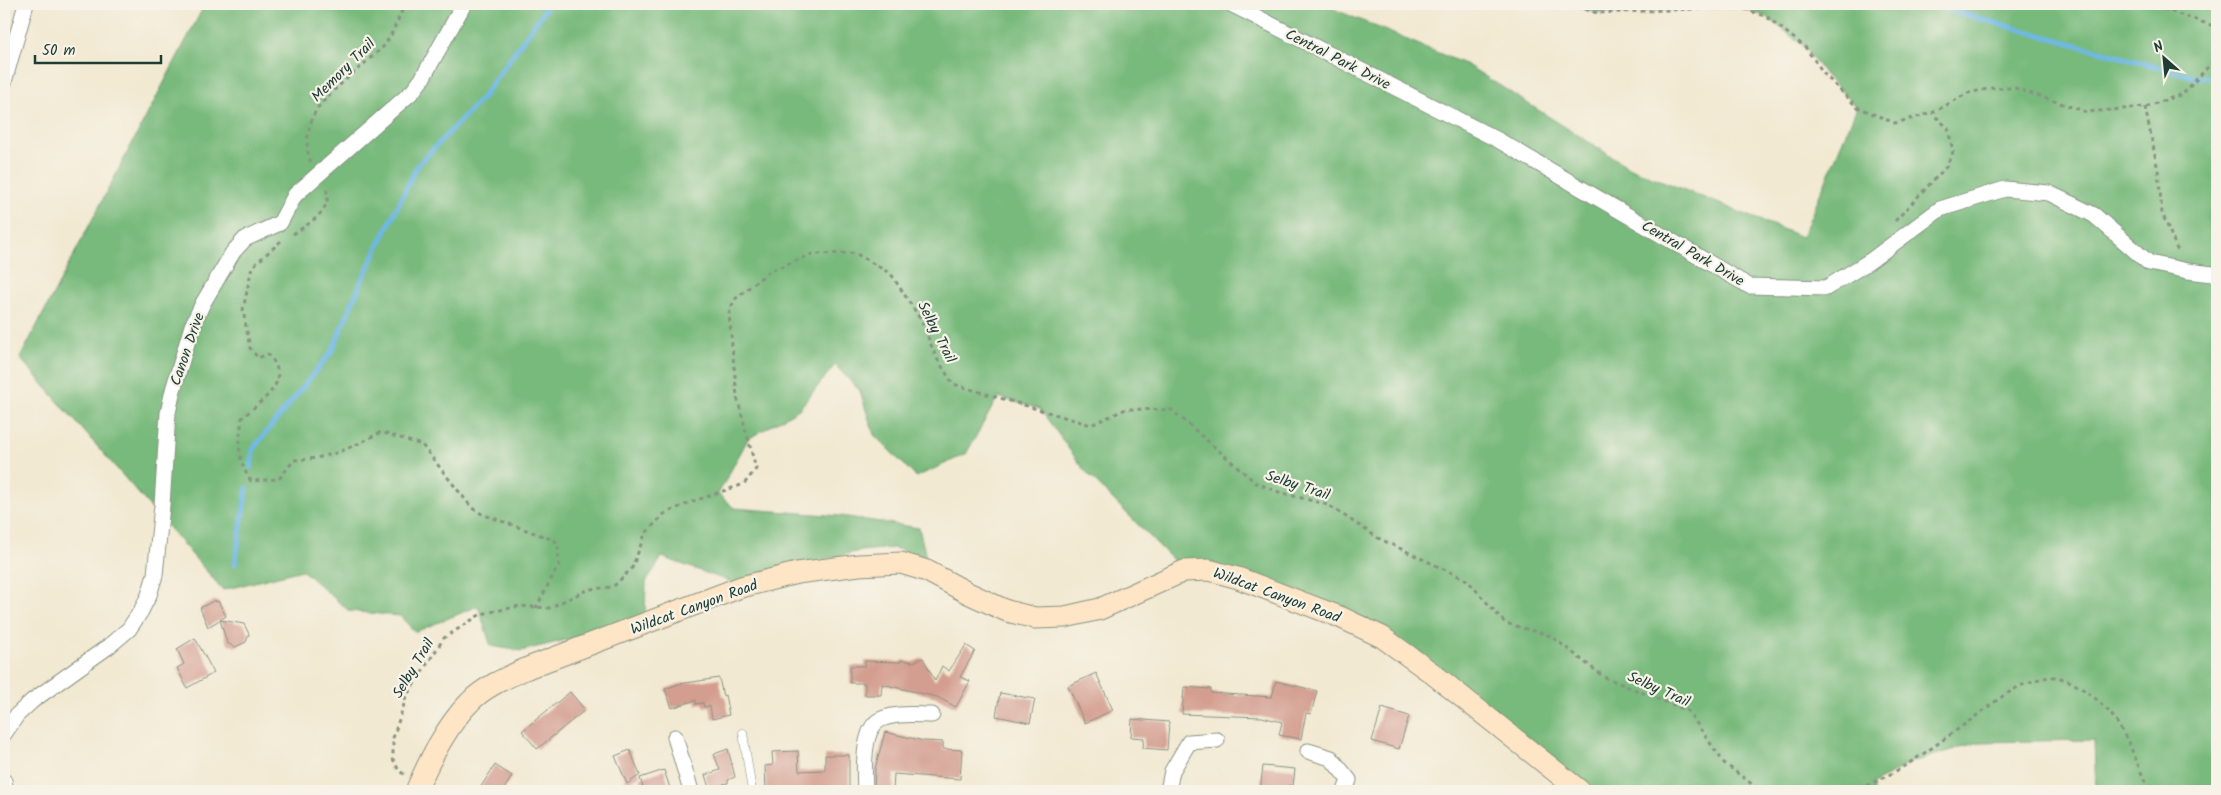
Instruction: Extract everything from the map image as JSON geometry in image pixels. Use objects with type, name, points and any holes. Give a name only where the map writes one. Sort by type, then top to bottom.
[{"type":"street","points":[[4,82],[26,4]]},
{"type":"street","name":"Canon Drive","points":[[4,734],[17,715],[32,701],[109,646],[129,629],[149,595],[155,575],[168,413],[192,326],[203,303],[233,252],[245,239],[280,223],[295,195],[413,91],[422,79],[464,4]]},
{"type":"street","name":"Central Park Drive","points":[[1231,4],[1498,140],[1749,286],[1826,288],[1870,261],[1940,209],[2005,189],[2050,193],[2094,215],[2149,263],[2188,271],[2217,273]]},
{"type":"street","name":"Wildcat Canyon Road","points":[[418,787],[438,744],[470,701],[501,680],[530,667],[742,587],[797,573],[859,565],[901,563],[928,571],[968,593],[1007,611],[1035,618],[1065,617],[1100,609],[1184,571],[1209,570],[1238,578],[1340,617],[1382,637],[1432,673],[1580,791]]},
{"type":"street","points":[[865,791],[864,765],[870,729],[879,720],[899,715],[932,715]]},
{"type":"street","points":[[675,737],[691,791]]},
{"type":"street","points":[[1168,791],[1172,771],[1189,742],[1217,740]]},
{"type":"street","points":[[1308,751],[1331,758],[1349,780],[1345,791]]},
{"type":"street","points":[[4,781],[6,791]]},
{"type":"lane","points":[[743,733],[752,791]]},
{"type":"path","name":"Memory Trail","points":[[404,4],[385,45],[318,108],[308,132],[307,148],[309,160],[328,191],[326,205],[315,220],[280,242],[252,266],[243,310],[250,348],[258,358],[268,354],[277,365],[279,378],[268,397],[242,418],[239,447],[242,468],[251,481],[279,479],[294,460],[312,459],[342,452],[381,432],[422,445],[472,508],[482,514],[554,540],[558,544],[559,564],[536,608]]},
{"type":"path","points":[[1570,4],[1597,13],[1739,7],[1767,17],[1805,47],[1825,75],[1857,107],[1895,123],[1932,113],[1968,93],[1992,88],[2015,88],[2087,112],[2145,107],[2183,94],[2217,57]]},
{"type":"path","points":[[2148,4],[2217,27]]},
{"type":"path","points":[[2145,107],[2158,170],[2162,213],[2171,240]]},
{"type":"path","points":[[1894,222],[1946,167],[1953,152],[1948,128],[1932,113]]},
{"type":"path","name":"Selby Trail","points":[[418,787],[399,771],[393,759],[393,738],[407,695],[444,638],[482,614],[520,606],[549,608],[589,589],[613,587],[632,568],[645,534],[664,514],[691,502],[744,484],[756,469],[738,397],[728,314],[734,300],[768,272],[812,254],[855,253],[891,274],[921,320],[936,358],[953,384],[1092,425],[1126,410],[1172,410],[1256,484],[1279,492],[1328,504],[1378,538],[1466,580],[1505,623],[1551,636],[1604,677],[1688,711],[1724,763],[1761,791]]},
{"type":"path","points":[[1852,791],[1872,784],[1912,762],[2014,688],[2052,676],[2085,688],[2111,714],[2132,751],[2149,791]]},
{"type":"green space","points":[[205,4],[1322,4],[1467,65],[1630,168],[1802,237],[1857,107],[1825,75],[1805,47],[1767,17],[1739,7],[1597,13],[1570,4],[2217,4],[2217,791],[2096,791],[2094,740],[1979,742],[1912,762],[1873,784],[1874,791],[1580,791],[1382,637],[1184,571],[1085,471],[1040,409],[998,397],[966,454],[916,477],[874,435],[860,391],[835,365],[799,409],[748,439],[718,494],[734,508],[841,516],[919,528],[926,557],[894,548],[859,551],[731,582],[662,557],[646,582],[645,617],[622,626],[521,651],[491,646],[478,606],[415,632],[400,616],[349,611],[302,570],[223,590],[20,358]]},
{"type":"building","points":[[215,600],[216,602],[218,601],[226,616],[208,627],[200,608]]},
{"type":"building","points":[[220,620],[244,624],[249,634],[246,642],[235,647],[227,643]]},
{"type":"building","points":[[195,638],[214,673],[187,688],[177,668],[184,664],[177,649]]},
{"type":"building","points":[[966,645],[975,651],[960,677],[970,681],[956,707],[937,697],[882,684],[881,695],[865,695],[865,683],[850,683],[850,666],[865,666],[865,661],[901,662],[901,660],[913,662],[923,658],[935,681],[942,666],[949,671]]},
{"type":"building","points":[[1096,673],[1113,710],[1085,723],[1068,686]]},
{"type":"building","points":[[719,678],[729,715],[712,719],[710,706],[704,707],[703,703],[696,704],[696,700],[672,708],[665,689],[679,684]]},
{"type":"building","points":[[1276,681],[1317,691],[1311,714],[1306,713],[1301,739],[1279,735],[1282,722],[1262,717],[1182,714],[1184,687],[1211,689],[1211,693],[1272,697]]},
{"type":"building","points":[[570,692],[585,710],[537,749],[522,731]]},
{"type":"building","points":[[1000,693],[1035,699],[1030,723],[996,716]]},
{"type":"building","points":[[1382,708],[1409,716],[1399,749],[1372,741]]},
{"type":"building","points":[[1132,719],[1169,722],[1167,750],[1143,748],[1144,738],[1131,737]]},
{"type":"building","points":[[885,732],[924,741],[943,742],[943,749],[962,750],[960,779],[894,774],[893,791],[874,791],[875,769]]},
{"type":"building","points":[[728,749],[735,777],[728,780],[728,783],[723,784],[725,791],[710,791],[705,775],[720,770],[714,754]]},
{"type":"building","points":[[630,750],[640,775],[627,784],[615,756]]},
{"type":"building","points":[[798,751],[799,771],[825,770],[825,755],[849,755],[849,791],[766,791],[765,766],[773,765],[772,752]]},
{"type":"building","points":[[495,765],[512,776],[503,791],[478,791]]},
{"type":"building","points":[[1263,766],[1295,769],[1293,786],[1289,785],[1288,791],[1260,791]]},
{"type":"building","points":[[664,770],[671,791],[644,791],[640,778]]},
{"type":"waterway","points":[[251,467],[253,449],[332,351],[362,280],[417,166],[482,98],[549,4]]},
{"type":"waterway","points":[[1926,4],[2198,78],[2217,77]]},
{"type":"waterway","points":[[235,564],[247,488]]}]
